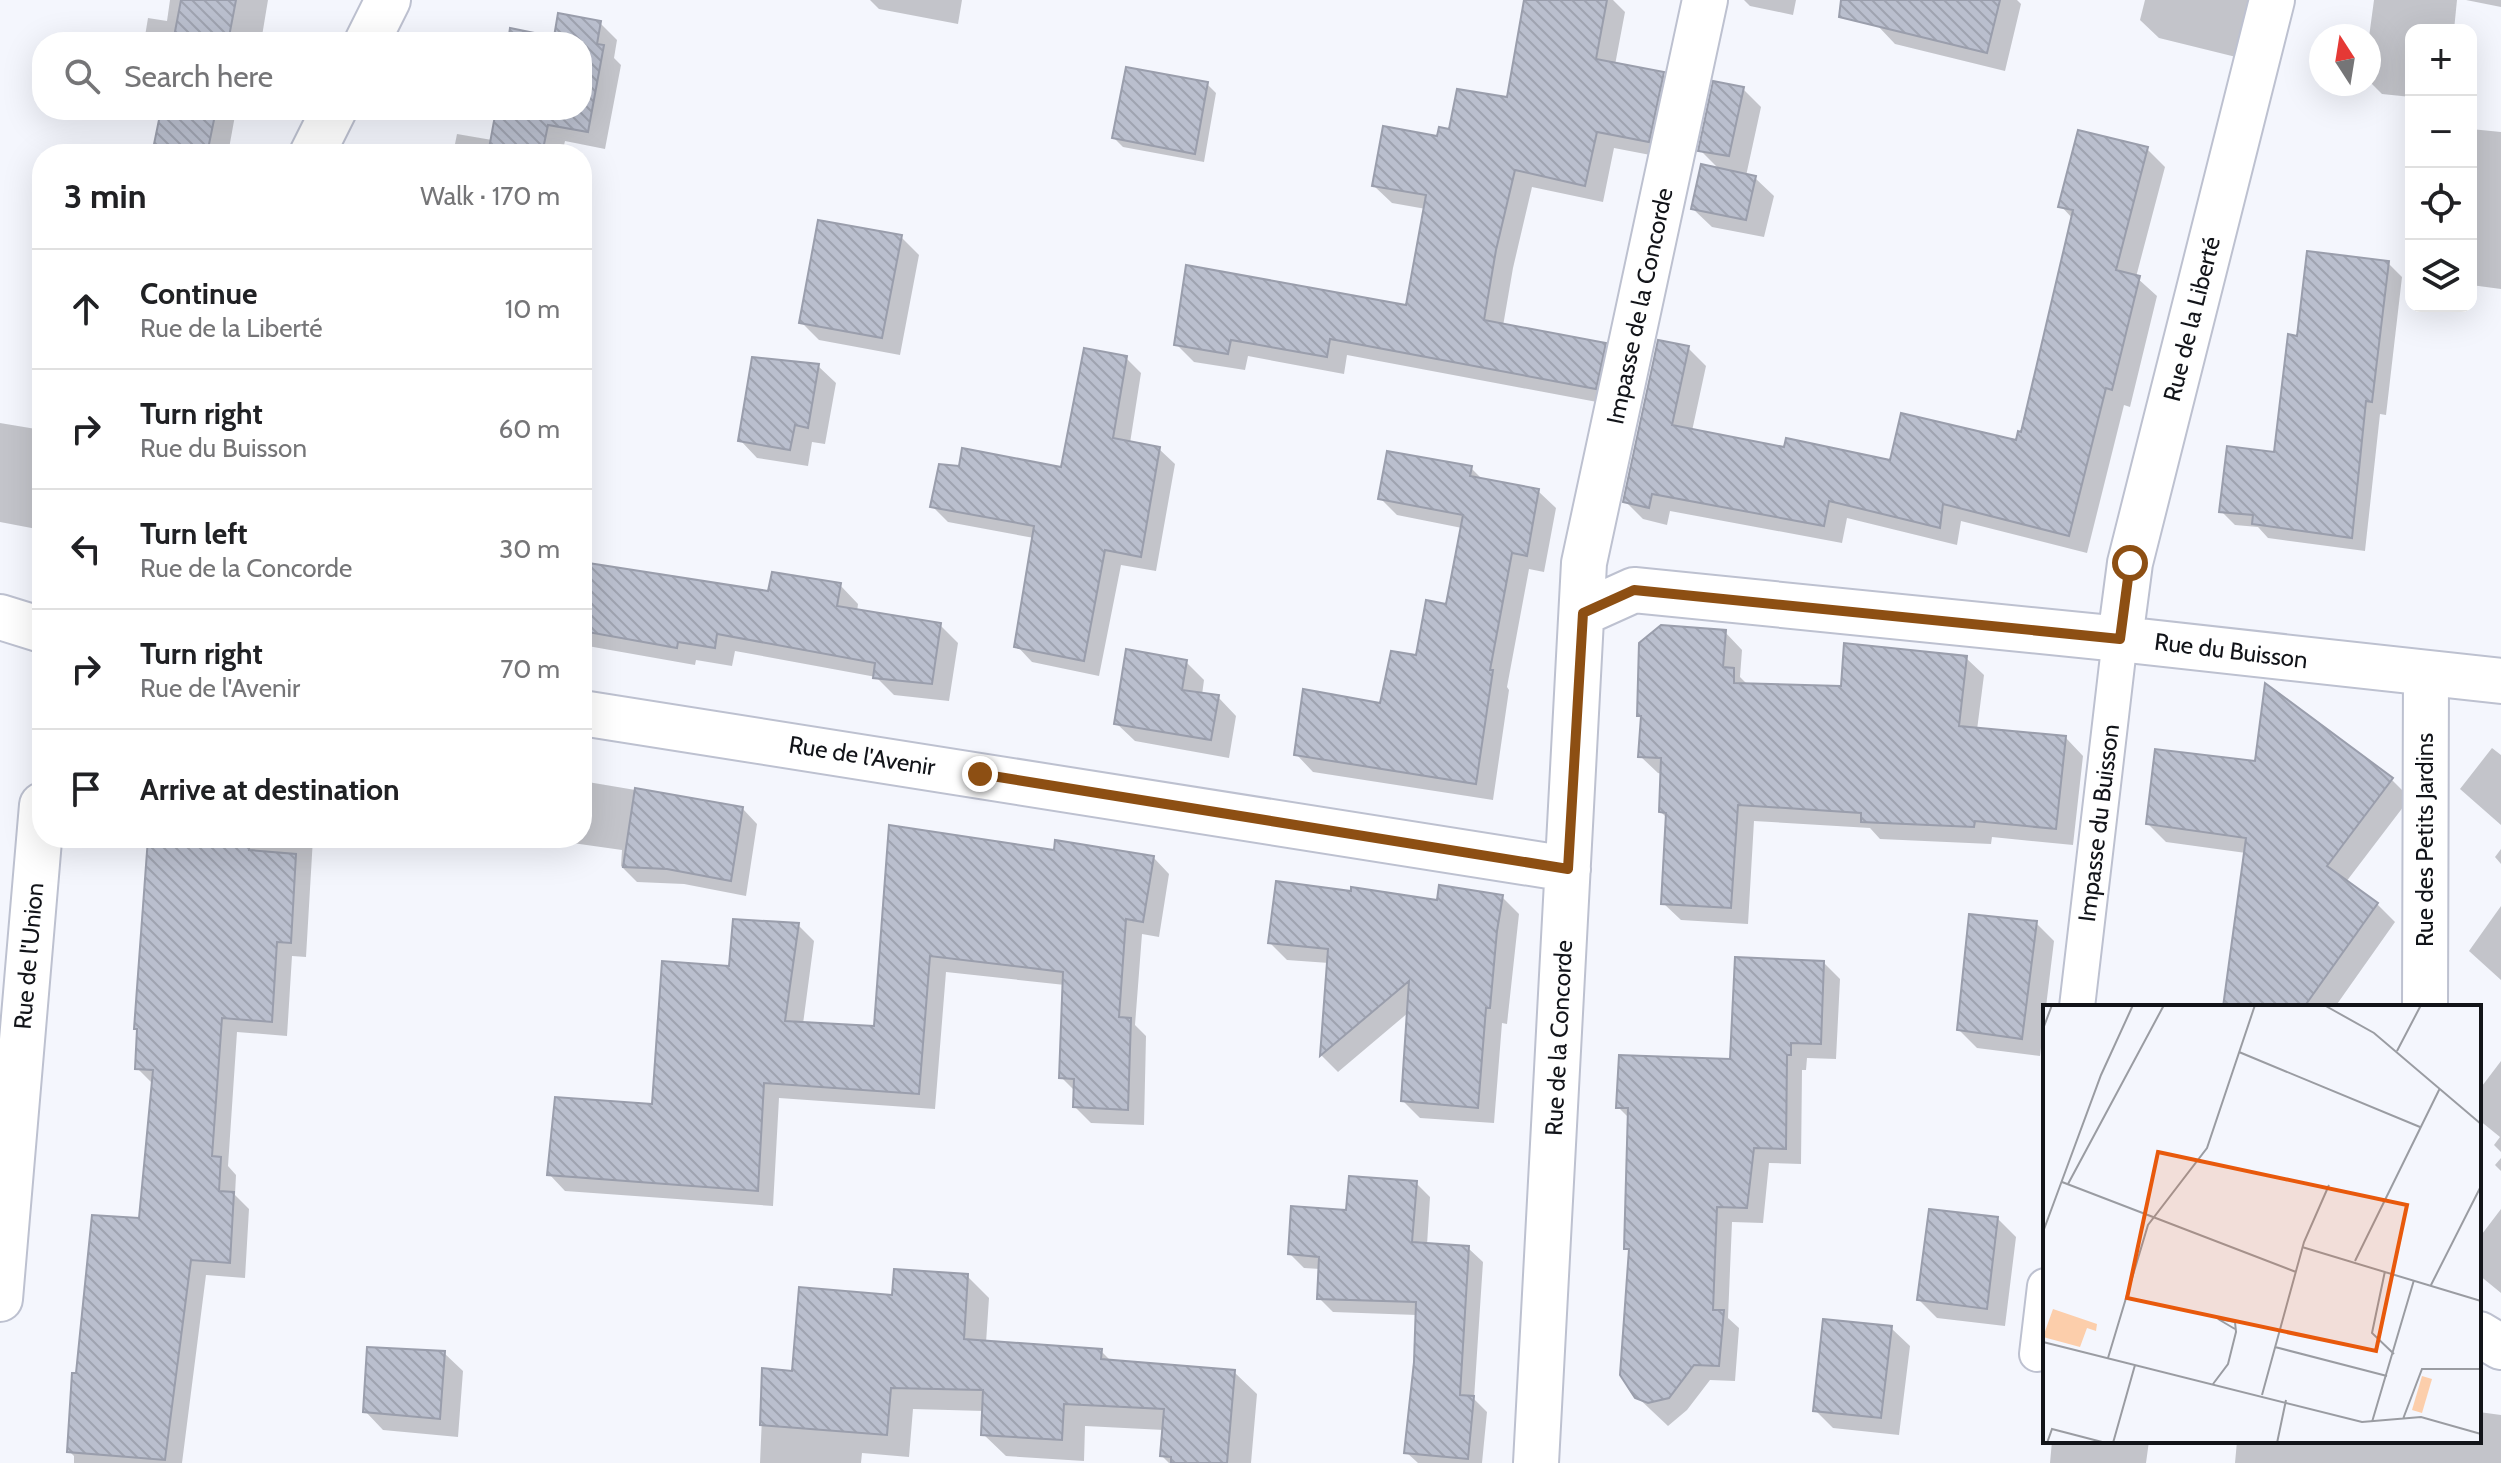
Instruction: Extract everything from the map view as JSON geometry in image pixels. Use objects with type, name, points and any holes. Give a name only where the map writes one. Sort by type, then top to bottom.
[{"type":"street","points":[[372,32],[388,0]]},
{"type":"street","name":"Impasse de la Concorde","points":[[1583,613],[1584,563],[1705,0]]},
{"type":"street","name":"Rue de la Liberté","points":[[2120,639],[2130,563],[2272,0]]},
{"type":"street","points":[[317,144],[329,120]]},
{"type":"street","name":"Rue du Buisson","points":[[1583,613],[1634,590],[2501,681]]},
{"type":"street","name":"Rue de la Concorde","points":[[1536,1463],[1583,613]]},
{"type":"street","points":[[0,617],[32,627]]},
{"type":"street","name":"Rue des Petits Jardins","points":[[2425,1005],[2426,674]]},
{"type":"street","name":"Rue de l'Avenir","points":[[592,715],[1568,869]]},
{"type":"street","name":"Rue de l'Union","points":[[0,1299],[38,848]]},
{"type":"street","points":[[2481,1335],[2501,1347]]},
{"type":"lane","name":"Impasse du Buisson","points":[[2077,1005],[2120,639]]},
{"type":"lane","points":[[2037,1354],[2043,1303]]},
{"type":"building","points":[[181,0],[236,0],[230,32],[175,32]]},
{"type":"building","points":[[1524,0],[1607,0],[1596,59],[1664,72],[1649,142],[1597,132],[1585,186],[1515,170],[1496,250],[1484,320],[1606,343],[1596,389],[1330,339],[1327,357],[1231,340],[1228,354],[1174,345],[1186,265],[1406,305],[1426,195],[1372,186],[1383,126],[1437,136],[1439,127],[1449,129],[1457,89],[1507,97]]},
{"type":"building","points":[[1841,0],[2000,0],[1987,53],[1839,17]]},
{"type":"building","points":[[558,13],[601,21],[597,44],[604,45],[592,110],[592,32],[555,32]]},
{"type":"building","points":[[510,28],[530,32],[509,32]]},
{"type":"building","points":[[1126,67],[1208,82],[1195,154],[1112,138]]},
{"type":"building","points":[[1713,81],[1744,87],[1729,156],[1698,151]]},
{"type":"building","points":[[159,120],[214,120],[209,144],[154,144]]},
{"type":"building","points":[[494,120],[590,120],[588,132],[548,125],[544,144],[490,144]]},
{"type":"building","points":[[2078,130],[2148,147],[2116,270],[2140,276],[2112,390],[2106,388],[2069,536],[1943,504],[1940,528],[1829,501],[1824,526],[1652,494],[1649,508],[1623,502],[1658,340],[1689,346],[1672,425],[1784,447],[1786,438],[1890,460],[1901,413],[2016,440],[2018,431],[2021,432],[2073,210],[2058,207]]},
{"type":"building","points":[[1701,164],[1756,176],[1746,220],[1691,209]]},
{"type":"building","points":[[818,220],[902,235],[882,338],[799,323]]},
{"type":"building","points":[[2307,251],[2389,261],[2372,402],[2366,401],[2352,538],[2252,524],[2253,515],[2219,512],[2227,446],[2274,452],[2288,334],[2297,336]]},
{"type":"building","points":[[1084,348],[1127,356],[1113,438],[1160,447],[1141,557],[1105,550],[1084,661],[1014,647],[1034,526],[930,507],[939,464],[959,466],[962,448],[1061,467]]},
{"type":"building","points":[[752,357],[819,364],[808,428],[795,425],[790,450],[738,441]]},
{"type":"building","points":[[1387,451],[1472,466],[1470,476],[1539,489],[1527,556],[1512,553],[1490,670],[1493,670],[1476,784],[1294,755],[1303,689],[1380,703],[1391,651],[1416,655],[1426,600],[1446,604],[1463,515],[1378,499]]},
{"type":"building","points":[[592,564],[768,591],[772,572],[841,583],[837,606],[941,623],[932,684],[873,678],[875,663],[717,634],[715,648],[678,642],[677,648],[592,633]]},
{"type":"building","points":[[1661,625],[1726,630],[1723,667],[1734,668],[1734,683],[1841,686],[1844,643],[1967,656],[1959,726],[2066,736],[2056,829],[1975,821],[1974,827],[1861,822],[1861,813],[1738,805],[1731,908],[1661,904],[1666,813],[1659,812],[1661,758],[1638,757],[1641,716],[1637,716],[1639,643]]},
{"type":"building","points":[[1126,649],[1187,660],[1182,690],[1219,695],[1211,740],[1114,724]]},
{"type":"building","points":[[2265,683],[2393,778],[2327,866],[2378,903],[2305,1005],[2223,1005],[2246,838],[2146,824],[2155,749],[2255,761]]},
{"type":"building","points":[[635,788],[743,807],[731,881],[667,869],[623,867]]},
{"type":"building","points":[[889,825],[1054,850],[1055,840],[1154,856],[1143,922],[1126,919],[1119,1017],[1131,1018],[1128,1110],[1073,1107],[1074,1079],[1059,1078],[1063,972],[930,956],[919,1094],[764,1083],[758,1191],[547,1175],[555,1097],[652,1104],[662,961],[729,966],[733,919],[799,923],[785,1021],[874,1026]]},
{"type":"building","points":[[147,848],[249,848],[296,854],[291,943],[277,942],[272,1022],[222,1018],[212,1156],[221,1157],[219,1191],[234,1192],[230,1263],[191,1260],[165,1460],[67,1452],[72,1373],[76,1373],[92,1215],[139,1218],[153,1070],[135,1069],[137,1029],[134,1029]]},
{"type":"building","points":[[1276,881],[1351,891],[1351,887],[1437,900],[1439,885],[1503,895],[1490,1008],[1486,1008],[1478,1108],[1401,1101],[1409,981],[1320,1056],[1328,949],[1268,943]]},
{"type":"building","points":[[1969,914],[2037,921],[2022,1039],[1957,1030]]},
{"type":"building","points":[[1735,957],[1824,961],[1821,1044],[1791,1043],[1791,1055],[1787,1055],[1786,1149],[1754,1148],[1747,1208],[1717,1207],[1713,1310],[1724,1310],[1719,1366],[1694,1365],[1669,1398],[1648,1403],[1635,1398],[1620,1375],[1629,1249],[1624,1249],[1628,1108],[1616,1108],[1619,1055],[1730,1059]]},
{"type":"building","points":[[1349,1176],[1417,1181],[1412,1242],[1469,1246],[1460,1395],[1474,1396],[1468,1459],[1404,1453],[1414,1362],[1416,1302],[1317,1299],[1319,1257],[1288,1254],[1291,1206],[1346,1210]]},
{"type":"building","points":[[1929,1209],[1998,1217],[1987,1309],[1917,1300]]},
{"type":"building","points":[[894,1269],[968,1274],[964,1339],[1102,1349],[1101,1359],[1235,1370],[1227,1463],[1171,1463],[1171,1457],[1160,1456],[1164,1409],[1064,1404],[1062,1440],[981,1435],[983,1390],[891,1388],[887,1435],[760,1425],[762,1368],[792,1371],[799,1287],[892,1295]]},
{"type":"building","points":[[1823,1319],[1892,1326],[1881,1418],[1813,1411]]},
{"type":"building","points":[[367,1347],[445,1351],[440,1419],[363,1412]]},
{"type":"route","points":[[980,774],[1568,869],[1583,613],[1634,590],[2120,639],[2130,563]]}]
